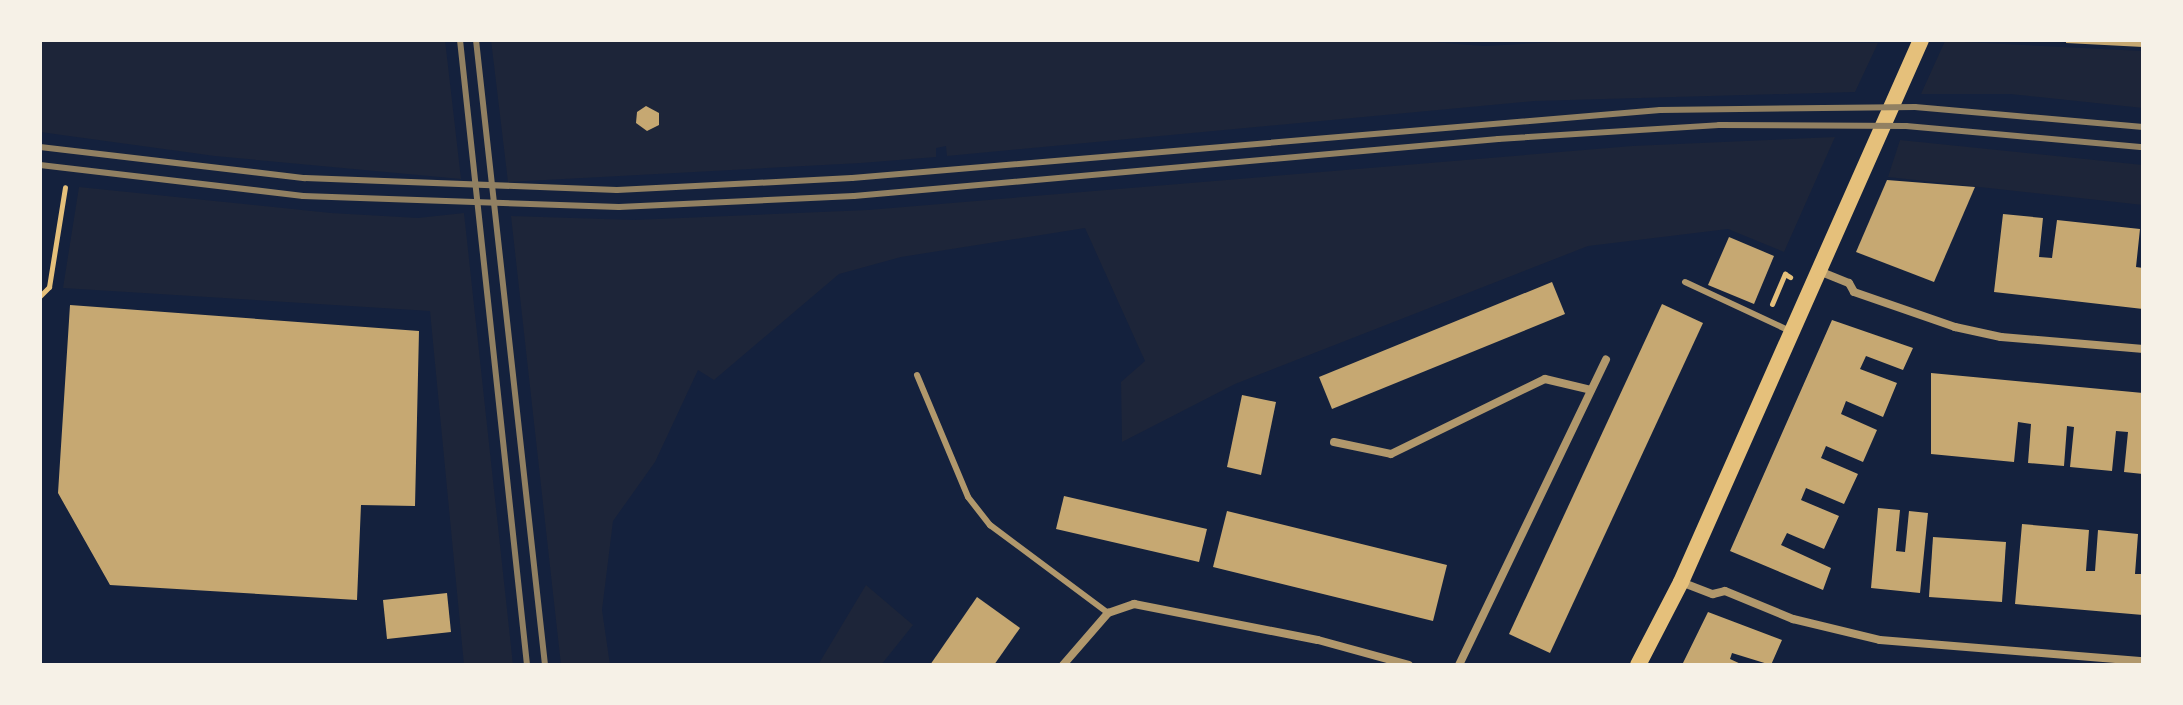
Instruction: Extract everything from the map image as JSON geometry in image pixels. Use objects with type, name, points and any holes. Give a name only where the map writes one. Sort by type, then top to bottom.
[{"type":"main road","points":[[1638,665],[1681,582],[1788,330],[1921,40]]},
{"type":"street","points":[[1817,270],[1849,283],[1854,292],[1955,327],[2001,337],[2143,349]]},
{"type":"street","points":[[1459,665],[1606,359]]},
{"type":"street","points":[[1334,442],[1391,454],[1545,379],[1591,390]]},
{"type":"street","points":[[1681,582],[1713,594],[1725,591],[1793,619],[1880,640],[2143,661]]},
{"type":"street","points":[[1063,665],[1108,613],[1134,604],[1194,613],[1409,665]]},
{"type":"lane","points":[[1685,282],[1788,330]]},
{"type":"lane","points":[[917,375],[968,497],[990,525],[1108,613]]},
{"type":"path","points":[[40,296],[49,287],[65,187]]},
{"type":"path","points":[[1765,321],[1785,274]]},
{"type":"shaded area","points":[[40,40],[445,40],[461,179],[215,156],[40,132]]},
{"type":"shaded area","points":[[491,40],[1404,40],[1485,46],[1595,40],[1878,43],[1855,92],[1534,101],[947,156],[946,146],[936,148],[936,157],[861,163],[508,182]]},
{"type":"shaded area","points":[[1945,41],[2143,51],[2143,108],[2010,94],[1921,94]]},
{"type":"shaded area","points":[[1835,137],[1784,252],[1728,229],[1588,246],[1235,384],[1122,442],[1121,382],[1145,361],[1085,228],[901,257],[839,274],[714,380],[698,370],[655,462],[613,521],[602,610],[610,665],[561,665],[511,216],[634,220],[868,210],[1632,146]]},
{"type":"shaded area","points":[[1900,140],[2143,165],[2143,205],[1888,177]]},
{"type":"shaded area","points":[[79,187],[331,213],[418,218],[464,213],[513,665],[464,665],[430,311],[63,288]]},
{"type":"shaded area","points":[[866,585],[913,625],[881,665],[818,665]]},
{"type":"building","points":[[2066,40],[2143,40],[2143,47],[2066,43]]},
{"type":"building","points":[[646,106],[659,113],[659,125],[647,131],[636,123],[637,112]]},
{"type":"building","points":[[1887,180],[1975,187],[1934,282],[1856,252]]},
{"type":"building","points":[[2003,214],[2043,218],[2039,257],[2052,258],[2057,220],[2140,229],[2136,267],[2143,268],[2143,309],[1994,292]]},
{"type":"building","points":[[1729,237],[1774,256],[1754,304],[1708,285]]},
{"type":"building","points":[[1552,282],[1565,314],[1332,409],[1319,377]]},
{"type":"building","points":[[1662,304],[1703,323],[1550,653],[1509,634]]},
{"type":"building","points":[[70,305],[419,331],[415,506],[361,505],[357,600],[110,585],[58,493]]},
{"type":"building","points":[[1832,320],[1913,348],[1903,370],[1866,356],[1860,369],[1897,383],[1883,417],[1846,401],[1841,414],[1877,430],[1863,462],[1826,446],[1821,458],[1858,474],[1844,504],[1806,488],[1801,500],[1839,516],[1824,549],[1787,533],[1781,545],[1831,568],[1823,590],[1730,551]]},
{"type":"building","points":[[1931,373],[2143,393],[2143,474],[2124,472],[2128,432],[2116,431],[2112,471],[2070,467],[2074,427],[2067,426],[2064,466],[2028,463],[2031,424],[2018,422],[2014,462],[1931,454]]},
{"type":"building","points":[[1242,395],[1276,402],[1261,475],[1227,467]]},
{"type":"building","points":[[1064,496],[1207,529],[1199,562],[1056,529]]},
{"type":"building","points":[[1878,508],[1900,510],[1896,551],[1905,552],[1909,511],[1928,513],[1920,593],[1871,588]]},
{"type":"building","points":[[1227,511],[1447,565],[1433,621],[1213,567]]},
{"type":"building","points":[[2022,524],[2089,530],[2086,571],[2095,571],[2098,530],[2138,534],[2135,574],[2143,574],[2143,615],[2015,604]]},
{"type":"building","points":[[1933,537],[2006,542],[2002,602],[1929,597]]},
{"type":"building","points":[[447,593],[451,632],[387,639],[383,600]]},
{"type":"building","points":[[977,597],[1020,628],[994,665],[930,665]]},
{"type":"building","points":[[1708,612],[1782,640],[1771,665],[1732,653],[1730,659],[1743,665],[1682,665]]},
{"type":"railway","points":[[460,40],[527,665]]},
{"type":"railway","points":[[476,40],[545,665]]},
{"type":"railway","points":[[40,147],[305,178],[617,190],[852,178],[1660,110],[1915,107],[2143,127]]},
{"type":"railway","points":[[40,165],[303,196],[619,207],[854,196],[1498,139],[1719,125],[1906,126],[2143,147]]}]
